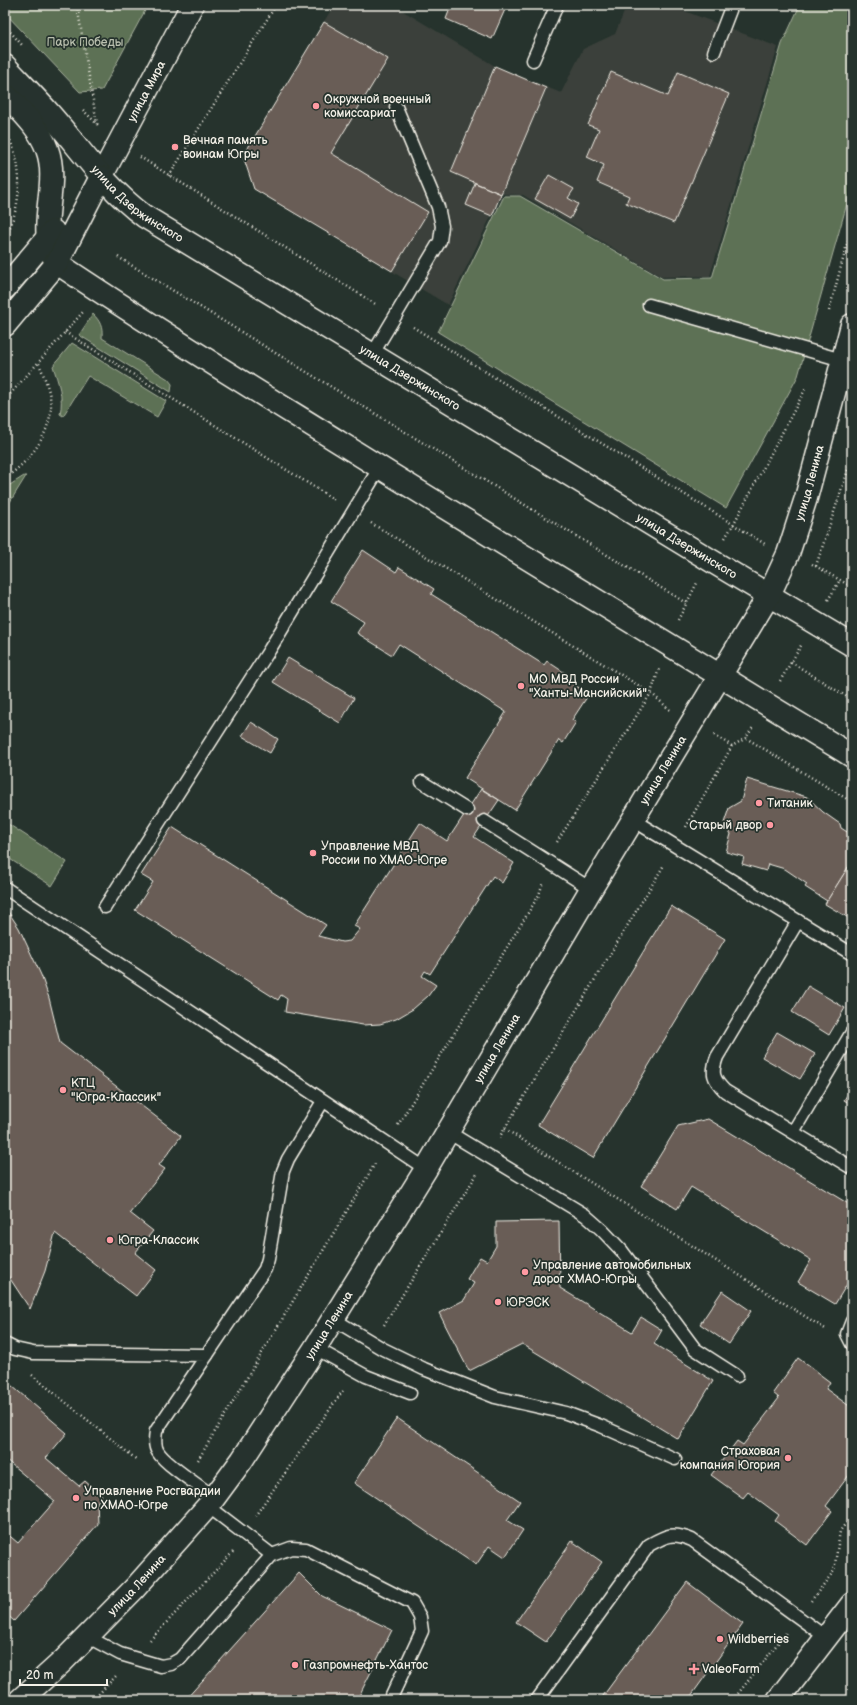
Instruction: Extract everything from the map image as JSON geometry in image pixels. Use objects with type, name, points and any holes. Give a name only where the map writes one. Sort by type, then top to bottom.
[{"type":"street","name":"улица Мира","points":[[5,325],[57,263],[192,5]]},
{"type":"street","name":"улица Дзержинского","points":[[5,66],[49,113],[101,177],[131,206],[144,216],[852,645]]},
{"type":"street","points":[[5,94],[34,125],[48,150],[51,165],[51,180],[47,239],[49,249],[57,263],[380,468],[852,756]]},
{"type":"street","name":"улица Мира","points":[[5,288],[101,177]]},
{"type":"street","name":"улица Ленина","points":[[20,1700],[88,1637],[134,1589],[211,1502],[242,1460],[315,1348],[426,1169],[633,820],[769,595],[780,574],[796,530],[852,325]]},
{"type":"street","points":[[778,1700],[852,1604]]},
{"type":"lane","points":[[533,60],[557,5]]},
{"type":"lane","points":[[714,52],[732,5]]},
{"type":"lane","points":[[372,355],[440,241],[442,226],[438,207],[396,107]]},
{"type":"lane","points":[[649,306],[842,360]]},
{"type":"lane","points":[[105,907],[270,649],[380,468]]},
{"type":"lane","points":[[422,782],[467,810]]},
{"type":"lane","points":[[633,820],[852,954]]},
{"type":"lane","points":[[484,821],[592,889]]},
{"type":"lane","points":[[5,888],[426,1169]]},
{"type":"lane","points":[[798,921],[717,1057],[713,1069],[716,1081],[725,1091],[852,1168]]},
{"type":"lane","points":[[793,1132],[852,1032]]},
{"type":"lane","points":[[272,1555],[243,1534],[188,1478],[157,1452],[155,1442],[156,1431],[265,1269],[268,1259],[282,1171],[323,1101]]},
{"type":"lane","points":[[448,1132],[585,1215],[622,1251],[695,1350],[737,1376]]},
{"type":"lane","points":[[333,1319],[403,1360],[424,1369],[495,1397],[566,1413],[601,1426],[675,1459]]},
{"type":"lane","points":[[850,1339],[852,1321]]},
{"type":"lane","points":[[5,1344],[15,1349],[33,1353],[207,1355]]},
{"type":"lane","points":[[315,1348],[356,1371],[384,1384],[410,1393]]},
{"type":"lane","points":[[537,1700],[649,1545],[664,1536],[680,1535],[692,1540],[827,1638]]},
{"type":"lane","points":[[88,1637],[113,1651],[134,1658],[162,1666],[171,1664],[180,1659],[272,1555],[291,1548],[306,1549],[412,1603],[420,1617],[422,1631],[390,1700]]},
{"type":"path","points":[[77,5],[97,124]]},
{"type":"path","points":[[169,176],[276,5]]},
{"type":"path","points":[[5,26],[27,49]]},
{"type":"path","points":[[81,107],[119,144],[733,525]]},
{"type":"path","points":[[5,238],[11,227],[19,194],[18,161],[10,140]]},
{"type":"path","points":[[188,1478],[387,1144],[539,895],[555,846],[651,693],[668,645],[686,603],[710,560],[733,525],[809,383],[852,226]]},
{"type":"path","points":[[118,258],[686,603]]},
{"type":"path","points":[[5,400],[83,312]]},
{"type":"path","points":[[5,478],[15,471],[34,450],[45,432],[50,418],[50,395],[46,380],[38,361]]},
{"type":"path","points":[[816,566],[852,458]]},
{"type":"path","points":[[374,1343],[675,846],[732,746],[746,738],[840,580],[852,587]]},
{"type":"path","points":[[791,662],[852,700]]},
{"type":"path","points":[[651,693],[670,710]]},
{"type":"path","points":[[746,738],[852,802]]},
{"type":"path","points":[[505,1129],[836,1336],[850,1339]]},
{"type":"path","points":[[92,1700],[134,1658],[233,1552],[243,1534],[356,1371]]},
{"type":"path","points":[[30,1374],[141,1464]]},
{"type":"shaded area","points":[[334,5],[393,5],[495,66],[561,93],[583,49],[615,34],[627,5],[669,5],[778,47],[710,276],[662,277],[523,195],[502,194],[448,305],[254,189],[243,156]]},
{"type":"green space","name":"Парк Победы","points":[[5,5],[148,5],[102,90],[80,92],[5,13]]},
{"type":"green space","points":[[800,5],[852,5],[852,186],[798,376],[726,508],[438,332],[504,196],[520,196],[663,279],[712,278],[782,44]]},
{"type":"green space","points":[[93,314],[98,319],[100,324],[102,338],[168,379],[172,384],[171,392],[79,335]]},
{"type":"green space","points":[[72,343],[166,401],[157,417],[88,376],[63,416],[60,414],[61,396],[53,366]]},
{"type":"green space","points":[[26,476],[5,510],[5,488]]},
{"type":"green space","points":[[5,822],[67,862],[52,886],[5,856]]},
{"type":"building","points":[[448,5],[507,5],[492,39],[446,19],[451,6]]},
{"type":"building","name":"Окружной военный комиссариат","points":[[324,22],[388,59],[331,153],[428,212],[392,271],[254,189],[243,156]]},
{"type":"building","points":[[495,66],[546,88],[501,194],[451,172]]},
{"type":"building","points":[[611,72],[668,96],[678,72],[729,94],[674,223],[626,203],[629,196],[597,182],[604,165],[587,157],[599,129],[588,125]]},
{"type":"building","points":[[549,175],[574,189],[568,198],[578,204],[570,219],[535,199]]},
{"type":"building","points":[[475,183],[501,194],[492,216],[466,205]]},
{"type":"building","name":"МО МВД России \"Ханты-Мансийский\"","points":[[363,550],[396,572],[399,567],[434,589],[431,594],[544,665],[547,661],[568,675],[565,679],[589,694],[572,720],[576,722],[563,743],[559,740],[515,810],[465,778],[506,712],[399,644],[392,655],[357,633],[364,622],[331,601]]},
{"type":"building","points":[[288,658],[354,698],[340,723],[273,682]]},
{"type":"building","points":[[251,722],[278,739],[270,753],[242,736]]},
{"type":"building","points":[[747,779],[807,797],[823,812],[840,824],[841,828],[852,835],[852,861],[827,901],[805,887],[807,884],[785,869],[768,864],[766,871],[742,864],[744,857],[726,852],[731,834],[724,823],[729,808],[741,801]]},
{"type":"building","points":[[481,789],[499,800],[474,837],[514,863],[502,883],[493,876],[430,974],[425,971],[422,976],[436,985],[428,996],[413,1009],[396,1019],[380,1024],[363,1025],[285,1012],[287,999],[281,995],[278,1000],[135,910],[153,882],[141,875],[172,827],[326,925],[318,936],[342,942],[350,941],[360,929],[354,926],[420,823],[447,841]]},
{"type":"building","points":[[852,861],[852,920],[825,904]]},
{"type":"building","points":[[671,906],[725,939],[593,1158],[538,1125]]},
{"type":"building","name":"КТЦ \"Югра-Классик\"","points":[[5,907],[19,928],[41,975],[49,998],[60,1043],[181,1136],[159,1165],[165,1169],[130,1213],[153,1231],[135,1253],[156,1270],[136,1296],[55,1233],[45,1271],[30,1309],[5,1271]]},
{"type":"building","points":[[808,986],[845,1008],[829,1035],[792,1012]]},
{"type":"building","points":[[777,1032],[815,1054],[800,1079],[762,1057]]},
{"type":"building","points":[[852,1087],[852,1105],[844,1100]]},
{"type":"building","points":[[708,1119],[852,1206],[852,1276],[835,1304],[798,1282],[811,1260],[691,1187],[677,1209],[641,1186],[678,1126]]},
{"type":"building","points":[[559,1221],[560,1288],[632,1332],[641,1317],[662,1330],[654,1344],[713,1381],[678,1439],[522,1344],[469,1371],[439,1313],[464,1300],[474,1283],[467,1279],[480,1257],[487,1261],[496,1246],[496,1222]]},
{"type":"building","points":[[722,1291],[751,1311],[729,1344],[700,1324]]},
{"type":"building","name":"Страховая компания Югория","points":[[798,1358],[830,1382],[826,1389],[852,1408],[852,1471],[826,1506],[832,1511],[807,1545],[775,1521],[779,1515],[748,1492],[743,1498],[711,1475],[737,1441],[743,1445],[779,1398],[773,1393]]},
{"type":"building","name":"Управление Росгвардии по ХМАО-Югре","points":[[5,1380],[67,1433],[46,1458],[79,1486],[85,1481],[102,1496],[97,1502],[98,1524],[14,1621],[5,1613],[5,1532],[18,1543],[55,1501],[5,1459]]},
{"type":"building","points":[[397,1418],[520,1501],[507,1520],[523,1530],[505,1557],[489,1546],[476,1565],[354,1483]]},
{"type":"building","points":[[572,1541],[602,1562],[546,1642],[516,1622]]},
{"type":"building","name":"Газпромнефть-Хантос","points":[[299,1573],[322,1596],[392,1630],[357,1700],[185,1700]]},
{"type":"building","points":[[687,1582],[743,1624],[688,1700],[600,1700]]},
{"type":"place","name":"Окружной военный комиссариат","points":[[316,106]]},
{"type":"place","name":"Вечная память воинам Югры","points":[[175,147]]},
{"type":"place","name":"МО МВД России \"Ханты-Мансийский\"","points":[[521,686]]},
{"type":"place","name":"Титаник","points":[[759,803]]},
{"type":"place","name":"Старый двор","points":[[770,825]]},
{"type":"place","name":"Управление МВД России по ХМАО-Югре","points":[[313,853]]},
{"type":"place","name":"КТЦ \"Югра-Классик\"","points":[[63,1090]]},
{"type":"place","name":"Югра-Классик","points":[[110,1240]]},
{"type":"place","name":"Управление автомобильных дорог ХМАО-Югры","points":[[525,1272]]},
{"type":"place","name":"ЮРЭСК","points":[[498,1302]]},
{"type":"place","name":"Страховая компания Югория","points":[[788,1458]]},
{"type":"place","name":"Управление Росгвардии по ХМАО-Югре","points":[[76,1498]]},
{"type":"place","name":"Wildberries","points":[[720,1639]]},
{"type":"place","name":"Газпромнефть-Хантос","points":[[295,1665]]},
{"type":"place","name":"ValeoFarm","points":[[694,1669]]}]
